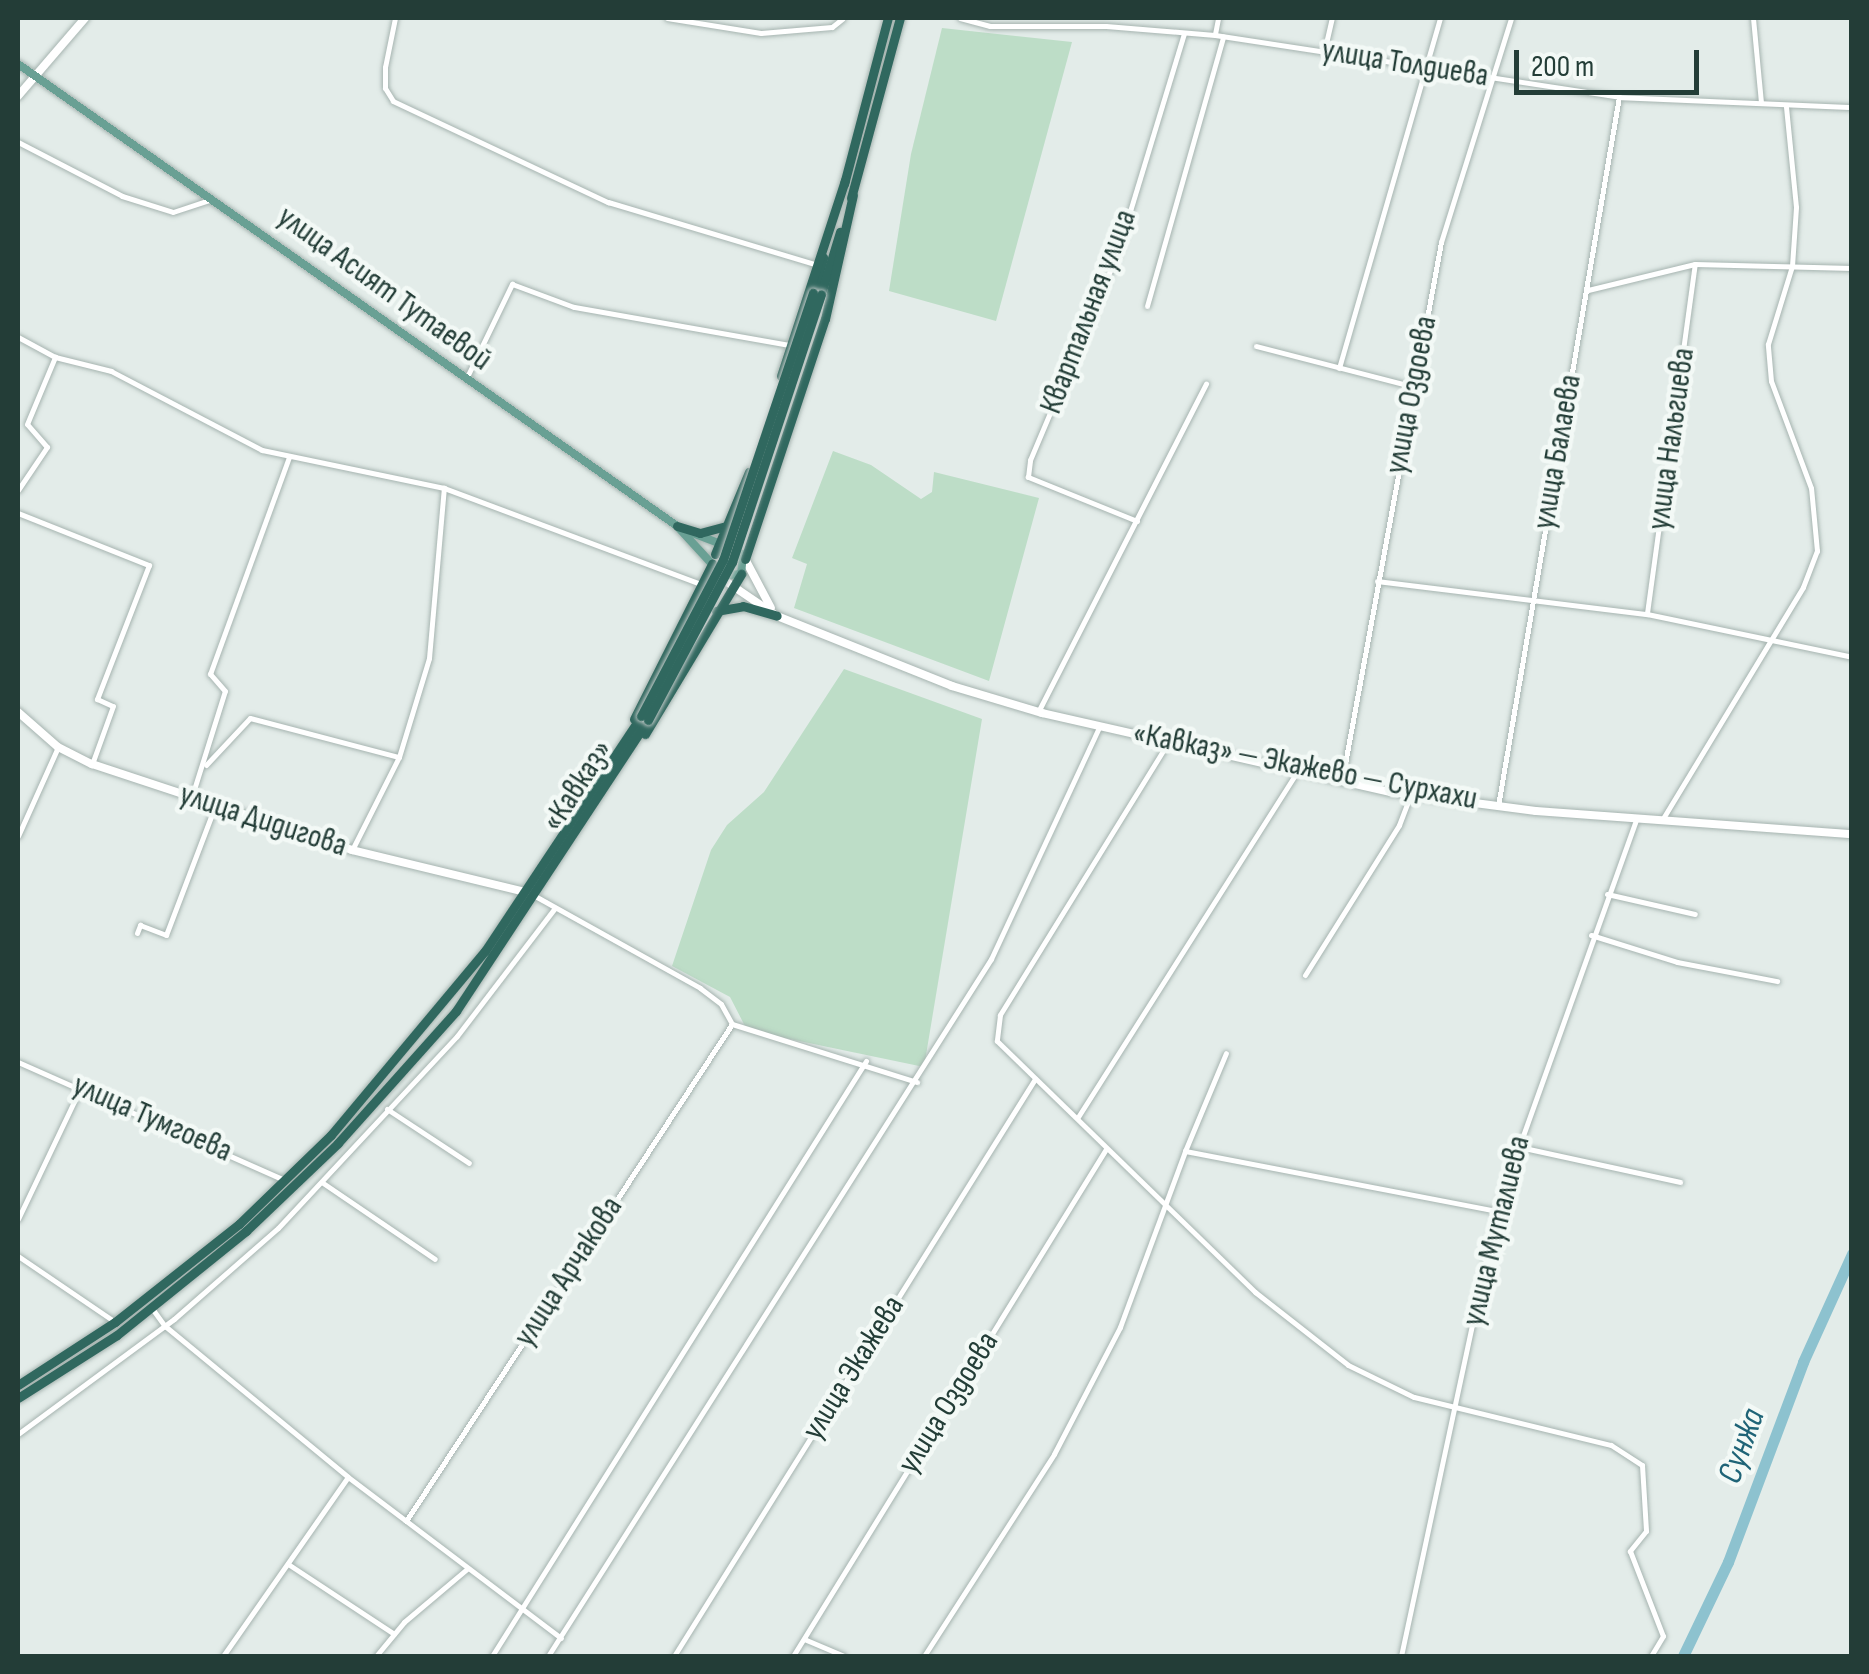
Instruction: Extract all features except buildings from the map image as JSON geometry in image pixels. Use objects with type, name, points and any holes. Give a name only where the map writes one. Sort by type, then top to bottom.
[{"type":"highway","name":"«Кавказ»","points":[[817,293],[888,18]]},
{"type":"highway","name":"«Кавказ»","points":[[18,1385],[115,1322],[284,1180],[380,1082],[530,894],[620,769],[722,560],[852,195],[900,18]]},
{"type":"highway","name":"«Кавказ»","points":[[18,1398],[151,1307],[246,1232],[338,1143],[456,1011],[611,761],[718,555],[845,180]]},
{"type":"highway","points":[[745,559],[825,319],[852,195]]},
{"type":"highway","points":[[678,526],[700,533],[726,526]]},
{"type":"highway","points":[[620,769],[654,722],[714,613],[741,574]]},
{"type":"highway","points":[[714,613],[743,606],[776,616]]},
{"type":"highway","name":"«Кавказ»","points":[[611,761],[644,718]]},
{"type":"main road","points":[[18,96],[85,18]]},
{"type":"main road","name":"улица Асият Тутаевой","points":[[18,64],[718,555]]},
{"type":"main road","points":[[678,526],[718,555],[745,559]]},
{"type":"main road","points":[[718,555],[721,578],[741,574],[745,559]]},
{"type":"main road","points":[[745,559],[776,616]]},
{"type":"main road","name":"«Кавказ» — Экажево — Сурхахи","points":[[721,578],[776,616],[952,686],[1038,712],[1411,794],[1498,806],[1852,834]]},
{"type":"main road","name":"улица Дидигова","points":[[18,712],[58,747],[92,764],[352,850],[530,894]]},
{"type":"street","points":[[395,18],[384,88],[393,101],[608,202],[814,264]]},
{"type":"street","points":[[667,18],[762,33],[832,28],[843,18]]},
{"type":"street","name":"улица Толдиева","points":[[960,18],[990,26],[1106,26],[1215,36],[1428,65],[1618,98],[1852,107]]},
{"type":"street","points":[[1106,18],[1106,26]]},
{"type":"street","points":[[1152,30],[1154,18]]},
{"type":"street","points":[[1215,36],[1218,18]]},
{"type":"street","points":[[1324,52],[1332,18]]},
{"type":"street","points":[[1339,368],[1440,18]]},
{"type":"street","name":"улица Оздоева","points":[[1342,780],[1441,242],[1511,18]]},
{"type":"street","points":[[1753,18],[1760,102]]},
{"type":"street","name":"Квартальная улица","points":[[1137,522],[1028,478],[1030,460],[1117,254],[1184,34]]},
{"type":"street","points":[[1147,306],[1223,37]]},
{"type":"street","name":"улица Балаева","points":[[1498,806],[1618,98]]},
{"type":"street","points":[[1662,820],[1772,639],[1818,551],[1811,488],[1771,381],[1768,344],[1792,266],[1796,207],[1786,106]]},
{"type":"street","points":[[18,142],[122,196],[173,212],[214,198]]},
{"type":"street","points":[[1588,290],[1696,264],[1852,268]]},
{"type":"street","name":"улица Нальгиева","points":[[1647,614],[1696,264]]},
{"type":"street","points":[[466,379],[512,284],[590,310],[790,345]]},
{"type":"street","points":[[18,337],[55,357],[111,371],[262,450],[444,488],[703,585]]},
{"type":"street","points":[[1256,346],[1414,386]]},
{"type":"street","points":[[18,490],[47,447],[27,424],[55,357]]},
{"type":"street","points":[[1038,712],[1206,383]]},
{"type":"street","points":[[190,798],[204,766],[225,691],[210,674],[289,457]]},
{"type":"street","points":[[352,850],[399,756],[429,658],[444,488]]},
{"type":"street","points":[[18,513],[149,565],[97,698],[112,706],[92,764]]},
{"type":"street","points":[[1377,581],[1647,614],[1852,657]]},
{"type":"street","points":[[204,766],[250,718],[399,756]]},
{"type":"street","points":[[548,1656],[917,1082],[999,943],[1100,726]]},
{"type":"street","points":[[1169,741],[1000,1016],[997,1041],[1254,1292],[1348,1364],[1457,1411],[1612,1445],[1642,1465],[1646,1531],[1630,1551],[1663,1636],[1650,1656]]},
{"type":"street","points":[[18,836],[58,747]]},
{"type":"street","points":[[1078,1118],[1298,770]]},
{"type":"street","points":[[1305,975],[1399,825],[1411,794]]},
{"type":"street","points":[[137,933],[140,925],[166,934],[215,806]]},
{"type":"street","name":"улица Муталиева","points":[[1401,1656],[1457,1411],[1496,1211],[1514,1146],[1637,818]]},
{"type":"street","points":[[530,894],[700,988],[721,1004],[732,1024],[866,1062],[917,1082]]},
{"type":"street","points":[[1607,894],[1695,914]]},
{"type":"street","points":[[18,1434],[165,1326],[323,1183],[457,1036],[555,908]]},
{"type":"street","points":[[1591,935],[1676,962],[1776,981]]},
{"type":"street","name":"улица Арчакова","points":[[406,1521],[732,1024]]},
{"type":"street","points":[[924,1656],[1054,1454],[1120,1327],[1226,1053]]},
{"type":"street","name":"улица Тумгоева","points":[[18,1062],[81,1086],[284,1180]]},
{"type":"street","points":[[492,1656],[866,1062]]},
{"type":"street","name":"улица Экажева","points":[[674,1656],[1035,1079]]},
{"type":"street","points":[[18,1220],[81,1086]]},
{"type":"street","points":[[388,1109],[469,1163]]},
{"type":"street","points":[[1514,1146],[1680,1182]]},
{"type":"street","name":"улица Оздоева","points":[[792,1656],[1106,1148]]},
{"type":"street","points":[[1185,1151],[1496,1211]]},
{"type":"street","points":[[323,1183],[435,1259]]},
{"type":"street","points":[[18,1256],[115,1322]]},
{"type":"street","points":[[151,1307],[165,1326],[348,1477],[561,1638]]},
{"type":"street","points":[[18,1370],[30,1378]]},
{"type":"street","points":[[223,1656],[348,1477]]},
{"type":"street","points":[[288,1564],[394,1634]]},
{"type":"street","points":[[376,1656],[394,1634],[468,1568]]},
{"type":"street","points":[[804,1639],[844,1656]]},
{"type":"green space","points":[[942,28],[1072,42],[996,321],[889,291],[911,154]]},
{"type":"green space","points":[[833,451],[871,465],[921,499],[932,492],[934,472],[1039,498],[989,681],[794,608],[807,564],[792,558]]},
{"type":"green space","points":[[844,669],[982,719],[924,1067],[747,1030],[730,997],[672,966],[711,850],[727,825],[764,792]]},
{"type":"waterway","name":"Сунжа","points":[[1683,1656],[1728,1562],[1803,1362],[1852,1254]]}]
